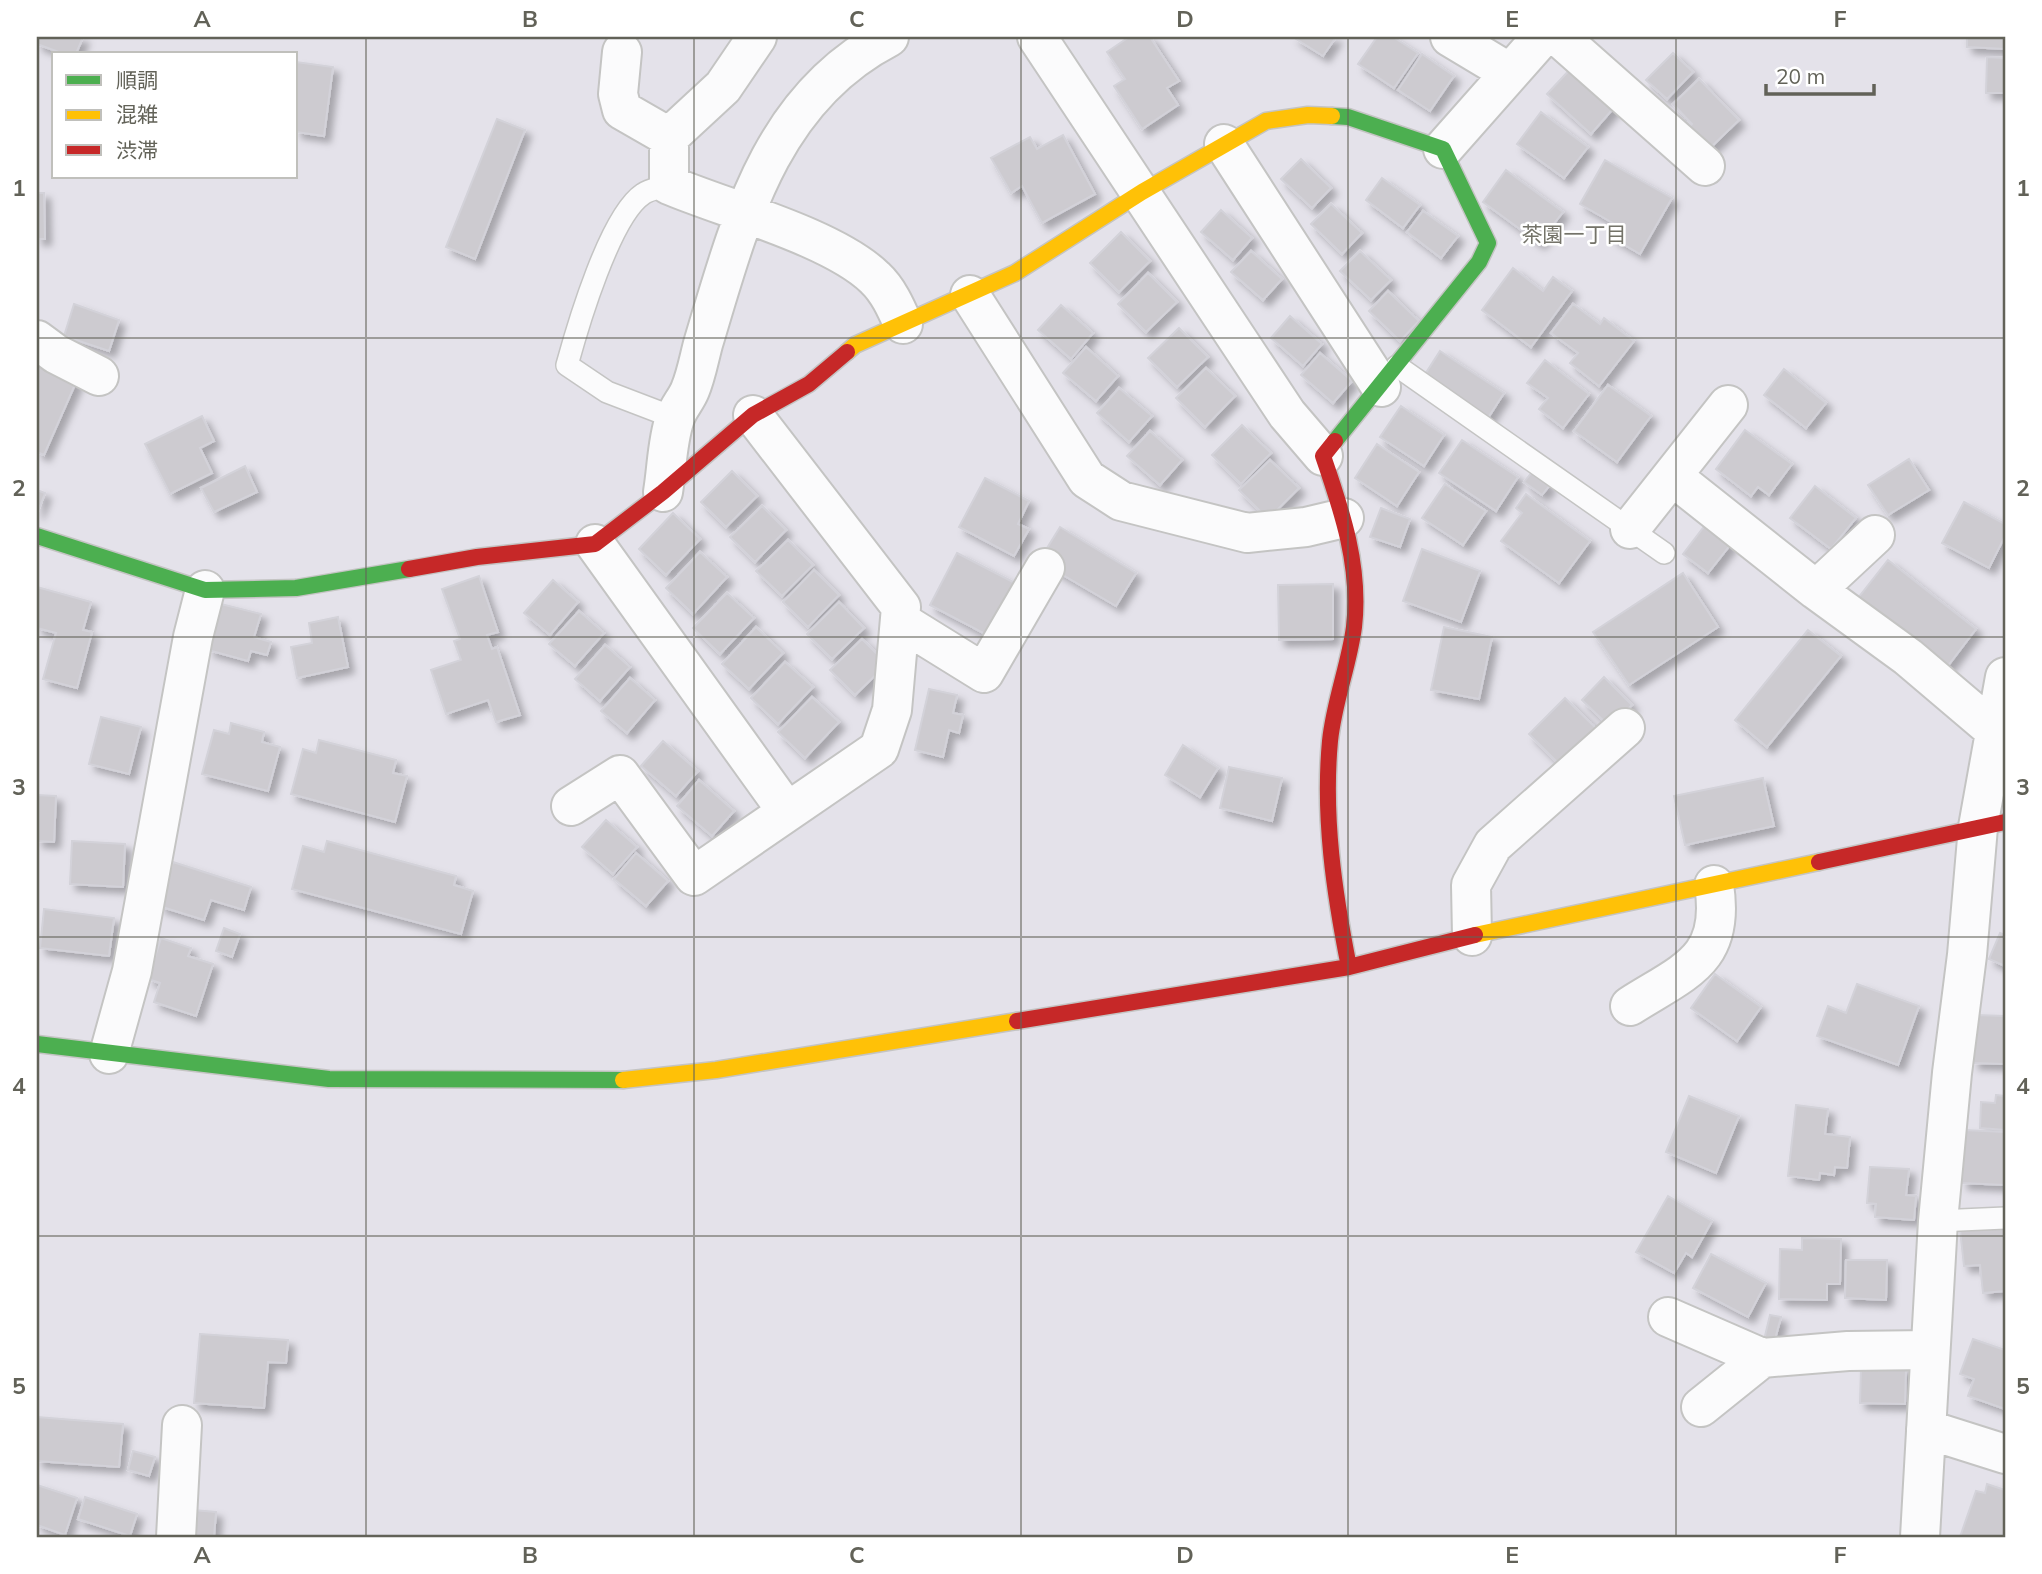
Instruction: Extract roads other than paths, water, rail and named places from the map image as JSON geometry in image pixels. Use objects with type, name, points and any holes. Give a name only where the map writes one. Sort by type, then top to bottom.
[{"type":"street","points":[[757,37],[723,87],[670,137],[669,185],[846,256],[875,278],[891,298],[904,324]]},
{"type":"street","points":[[663,492],[675,418],[690,390],[743,215],[786,130],[814,93],[859,52],[889,37]]},
{"type":"street","points":[[1037,37],[1287,414],[1322,456],[1344,517],[1352,558],[1354,625],[1330,739],[1326,817],[1331,881],[1349,967]]},
{"type":"street","points":[[1450,37],[1510,73]]},
{"type":"street","points":[[1443,149],[1542,37]]},
{"type":"street","points":[[1559,37],[1705,166]]},
{"type":"street","points":[[622,52],[618,94],[622,110],[670,137]]},
{"type":"street","points":[[37,536],[205,590],[296,588],[477,557],[595,544],[663,492],[753,415],[809,384],[855,345],[1015,273],[1142,192],[1266,121],[1308,114],[1348,117],[1443,149],[1488,243],[1479,262],[1322,456]]},
{"type":"street","points":[[1224,144],[1389,376]]},
{"type":"street","points":[[970,295],[1087,479],[1121,501],[1247,533],[1306,527],[1344,517]]},
{"type":"street","points":[[37,340],[56,355],[99,376]]},
{"type":"street","points":[[1630,529],[1728,405]]},
{"type":"street","points":[[571,806],[620,775],[694,876],[786,810],[879,749],[892,710],[901,607],[753,415]]},
{"type":"street","points":[[1672,476],[1816,590],[1908,657],[1994,730]]},
{"type":"street","points":[[1816,590],[1875,535]]},
{"type":"street","points":[[595,544],[786,810]]},
{"type":"street","points":[[900,621],[984,673],[1045,568]]},
{"type":"street","points":[[109,1054],[132,971],[169,758],[205,590]]},
{"type":"street","points":[[1920,1537],[1938,1221],[1975,881],[1991,824],[1994,730],[2005,677]]},
{"type":"street","points":[[1472,936],[1471,885],[1493,845],[1625,728]]},
{"type":"street","points":[[37,1044],[329,1079],[625,1080],[716,1070],[1349,967],[1472,936],[1991,824]]},
{"type":"street","points":[[1630,1006],[1700,961],[1711,942],[1718,911],[1714,885]]},
{"type":"street","points":[[1668,1317],[1762,1358],[1848,1351],[1929,1350]]},
{"type":"street","points":[[1701,1408],[1762,1358]]},
{"type":"street","points":[[176,1537],[182,1424]]},
{"type":"street","points":[[1926,1429],[2005,1454]]},
{"type":"lane","points":[[669,185],[644,193],[622,216],[580,319],[567,365],[607,392],[675,418]]},
{"type":"lane","points":[[1389,376],[1664,553]]},
{"type":"lane","points":[[1938,1221],[2005,1217]]},
{"type":"district","name":"茶園一丁目","points":[[1574,235]]}]
